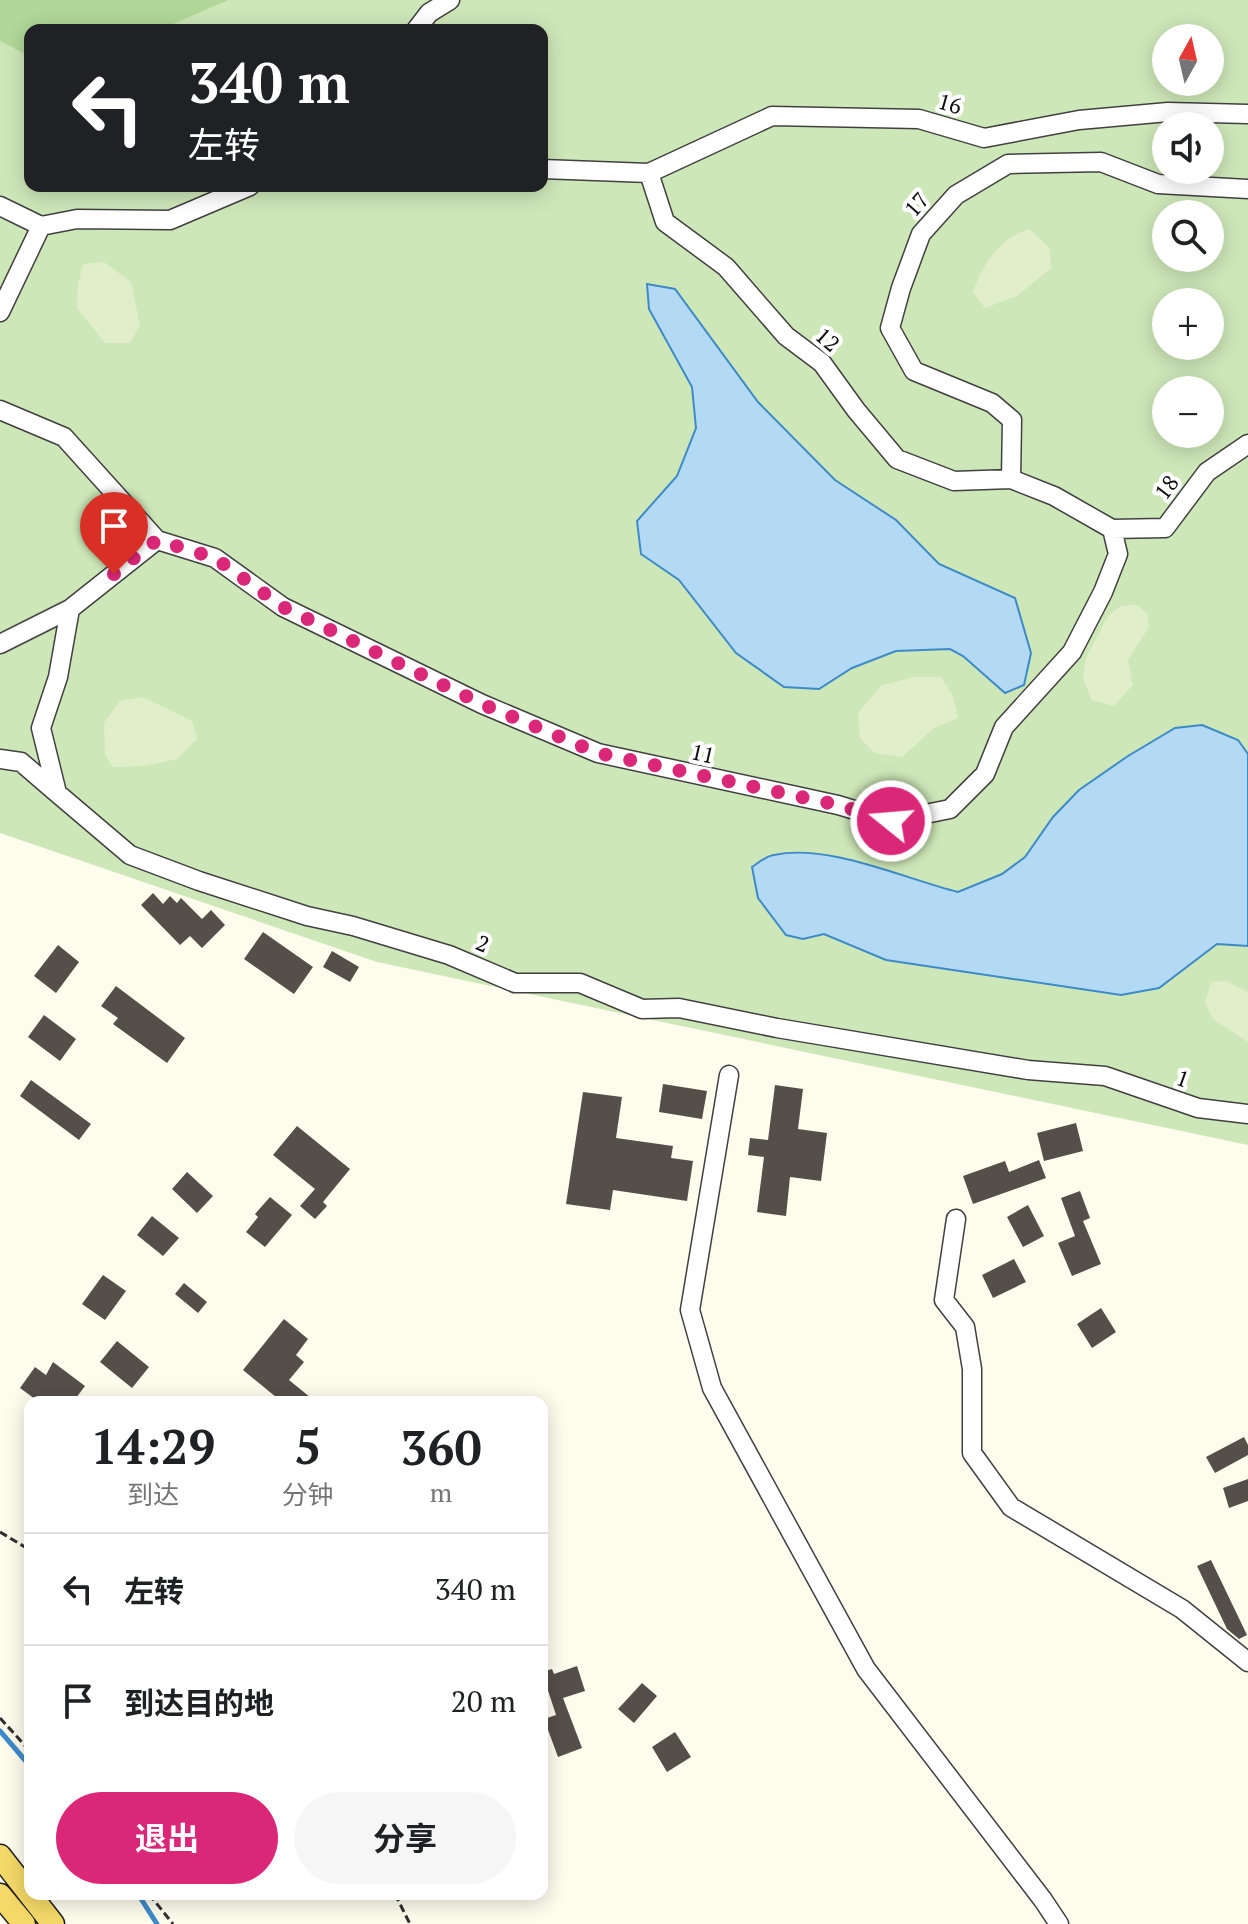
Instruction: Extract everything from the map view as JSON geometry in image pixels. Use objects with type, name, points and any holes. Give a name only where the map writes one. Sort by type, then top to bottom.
[{"type":"main road","points":[[0,1856],[24,1890]]},
{"type":"main road","points":[[0,1895],[24,1924]]},
{"type":"main road","points":[[33,1900],[53,1924]]},
{"type":"street","points":[[421,24],[429,13],[450,0]]},
{"type":"street","name":"16","points":[[649,173],[772,116],[919,119],[984,138],[1079,120],[1168,112],[1248,114]]},
{"type":"street","name":"17","points":[[1011,479],[1012,420],[992,403],[914,371],[890,328],[921,234],[956,195],[1008,164],[1101,162],[1158,184],[1248,189]]},
{"type":"street","points":[[548,169],[649,173]]},
{"type":"street","name":"12","points":[[649,173],[665,222],[726,267],[786,336],[822,363],[897,459],[954,481],[1011,479]]},
{"type":"street","points":[[0,206],[41,226],[77,219],[170,220],[236,192]]},
{"type":"street","points":[[0,312],[41,226]]},
{"type":"street","points":[[0,410],[64,437],[157,540],[70,609],[0,644]]},
{"type":"street","name":"18","points":[[1112,529],[1165,528],[1207,472],[1248,444]]},
{"type":"street","points":[[1011,479],[1054,496],[1112,529]]},
{"type":"street","name":"11","points":[[157,540],[215,558],[283,607],[482,704],[598,753],[838,805],[891,821],[950,809],[985,774],[1004,727],[1072,652],[1103,592],[1118,554],[1112,529]]},
{"type":"street","points":[[57,793],[41,728],[58,677],[70,609]]},
{"type":"street","name":"2","points":[[0,759],[21,762],[130,855],[307,916],[353,926],[449,955],[515,983],[580,983],[642,1009],[679,1008],[777,1028],[1028,1070],[1105,1076]]},
{"type":"street","points":[[729,1075],[690,1310],[712,1388],[866,1669],[1059,1924]]},
{"type":"street","name":"1","points":[[1105,1076],[1198,1108],[1248,1114]]},
{"type":"street","points":[[956,1219],[944,1300],[965,1327],[972,1369],[972,1453],[1011,1507],[1182,1609],[1248,1662]]},
{"type":"path","points":[[0,1532],[24,1546]]},
{"type":"path","points":[[0,1718],[24,1744]]},
{"type":"path","points":[[154,1900],[173,1924]]},
{"type":"path","points":[[398,1900],[410,1924]]},
{"type":"green space","points":[[0,0],[229,0],[174,24],[24,24],[24,54],[0,41]]},
{"type":"green space","points":[[229,0],[1248,0],[1248,1145],[377,962],[0,833],[0,41],[24,54],[24,192],[548,192],[548,24],[174,24]]},
{"type":"green space","points":[[1029,229],[1049,247],[1051,268],[1017,296],[985,308],[973,292],[982,271],[1001,246]]},
{"type":"green space","points":[[104,262],[131,282],[140,326],[130,343],[105,343],[77,308],[83,264]]},
{"type":"green space","points":[[1137,605],[1147,613],[1149,627],[1128,660],[1133,685],[1114,706],[1092,700],[1083,679],[1086,658],[1108,616],[1121,606]]},
{"type":"green space","points":[[914,677],[941,677],[953,696],[958,718],[934,728],[902,757],[875,753],[860,738],[858,713],[882,685]]},
{"type":"green space","points":[[143,697],[192,721],[197,739],[177,759],[145,766],[113,767],[105,754],[104,723],[120,701]]},
{"type":"green space","points":[[1226,981],[1248,992],[1248,1042],[1213,1019],[1205,1003],[1211,982]]},
{"type":"water","points":[[647,284],[675,289],[758,402],[835,480],[896,520],[939,564],[1015,598],[1031,653],[1024,685],[1005,693],[963,656],[950,649],[896,651],[852,668],[819,689],[784,687],[736,653],[679,580],[641,554],[637,521],[677,476],[696,428],[692,387],[649,309]]},
{"type":"water","points":[[1202,725],[1238,740],[1248,754],[1248,946],[1217,944],[1159,988],[1121,995],[886,960],[824,934],[803,939],[786,935],[758,898],[752,867],[771,856],[795,853],[842,858],[958,892],[1002,874],[1025,857],[1053,817],[1079,790],[1128,756],[1175,728]]},
{"type":"building","points":[[153,893],[163,904],[170,896],[177,903],[181,898],[202,919],[211,910],[225,925],[202,948],[190,936],[180,945],[141,905]]},
{"type":"building","points":[[263,932],[313,967],[294,994],[244,959]]},
{"type":"building","points":[[58,945],[79,962],[56,993],[34,976]]},
{"type":"building","points":[[332,951],[359,967],[350,982],[323,967]]},
{"type":"building","points":[[116,986],[185,1038],[167,1063],[113,1024],[118,1018],[101,1006]]},
{"type":"building","points":[[44,1015],[76,1039],[60,1061],[28,1037]]},
{"type":"building","points":[[31,1080],[91,1124],[79,1140],[20,1096]]},
{"type":"building","points":[[663,1084],[707,1091],[702,1119],[659,1112]]},
{"type":"building","points":[[775,1085],[803,1089],[798,1129],[827,1133],[821,1181],[790,1177],[786,1216],[757,1212],[764,1157],[748,1155],[750,1138],[768,1140]]},
{"type":"building","points":[[583,1092],[622,1097],[616,1138],[673,1146],[671,1158],[693,1161],[687,1201],[613,1190],[610,1210],[566,1204]]},
{"type":"building","points":[[1076,1123],[1083,1151],[1044,1161],[1037,1133]]},
{"type":"building","points":[[297,1126],[350,1169],[323,1202],[327,1206],[315,1219],[300,1206],[315,1189],[273,1155]]},
{"type":"building","points":[[1039,1160],[1046,1178],[973,1204],[963,1176],[1005,1161],[1009,1172]]},
{"type":"building","points":[[187,1172],[213,1196],[197,1213],[172,1189]]},
{"type":"building","points":[[1080,1191],[1090,1218],[1083,1221],[1101,1264],[1072,1276],[1058,1243],[1075,1236],[1061,1198]]},
{"type":"building","points":[[270,1197],[292,1215],[265,1247],[246,1232],[258,1217],[255,1214]]},
{"type":"building","points":[[1028,1205],[1044,1236],[1023,1247],[1007,1217]]},
{"type":"building","points":[[152,1216],[179,1238],[163,1256],[137,1235]]},
{"type":"building","points":[[1014,1259],[1026,1282],[993,1298],[982,1275]]},
{"type":"building","points":[[103,1275],[126,1291],[105,1320],[82,1304]]},
{"type":"building","points":[[184,1283],[207,1302],[198,1313],[175,1294]]},
{"type":"building","points":[[1101,1308],[1116,1332],[1092,1348],[1077,1324]]},
{"type":"building","points":[[284,1319],[308,1339],[296,1355],[304,1362],[289,1380],[309,1396],[275,1396],[243,1370]]},
{"type":"building","points":[[117,1341],[149,1367],[132,1388],[100,1362]]},
{"type":"building","points":[[53,1362],[85,1386],[78,1396],[31,1396],[20,1388],[35,1367],[46,1375]]},
{"type":"building","points":[[1244,1437],[1248,1455],[1215,1473],[1206,1457]]},
{"type":"building","points":[[1248,1479],[1248,1501],[1229,1508],[1223,1488]]},
{"type":"building","points":[[1211,1560],[1247,1635],[1239,1639],[1227,1629],[1197,1566]]},
{"type":"building","points":[[577,1666],[585,1691],[563,1698],[582,1748],[558,1757],[548,1730],[548,1718],[556,1715],[548,1690],[548,1670],[552,1669],[554,1674]]},
{"type":"building","points":[[642,1683],[657,1696],[634,1723],[618,1709]]},
{"type":"building","points":[[675,1732],[691,1757],[667,1772],[652,1747]]},
{"type":"waterway","points":[[0,1731],[24,1759]]},
{"type":"waterway","points":[[142,1900],[157,1924]]},
{"type":"route","points":[[114,574],[157,540],[215,558],[283,607],[482,704],[598,753],[838,805],[891,821]]}]
